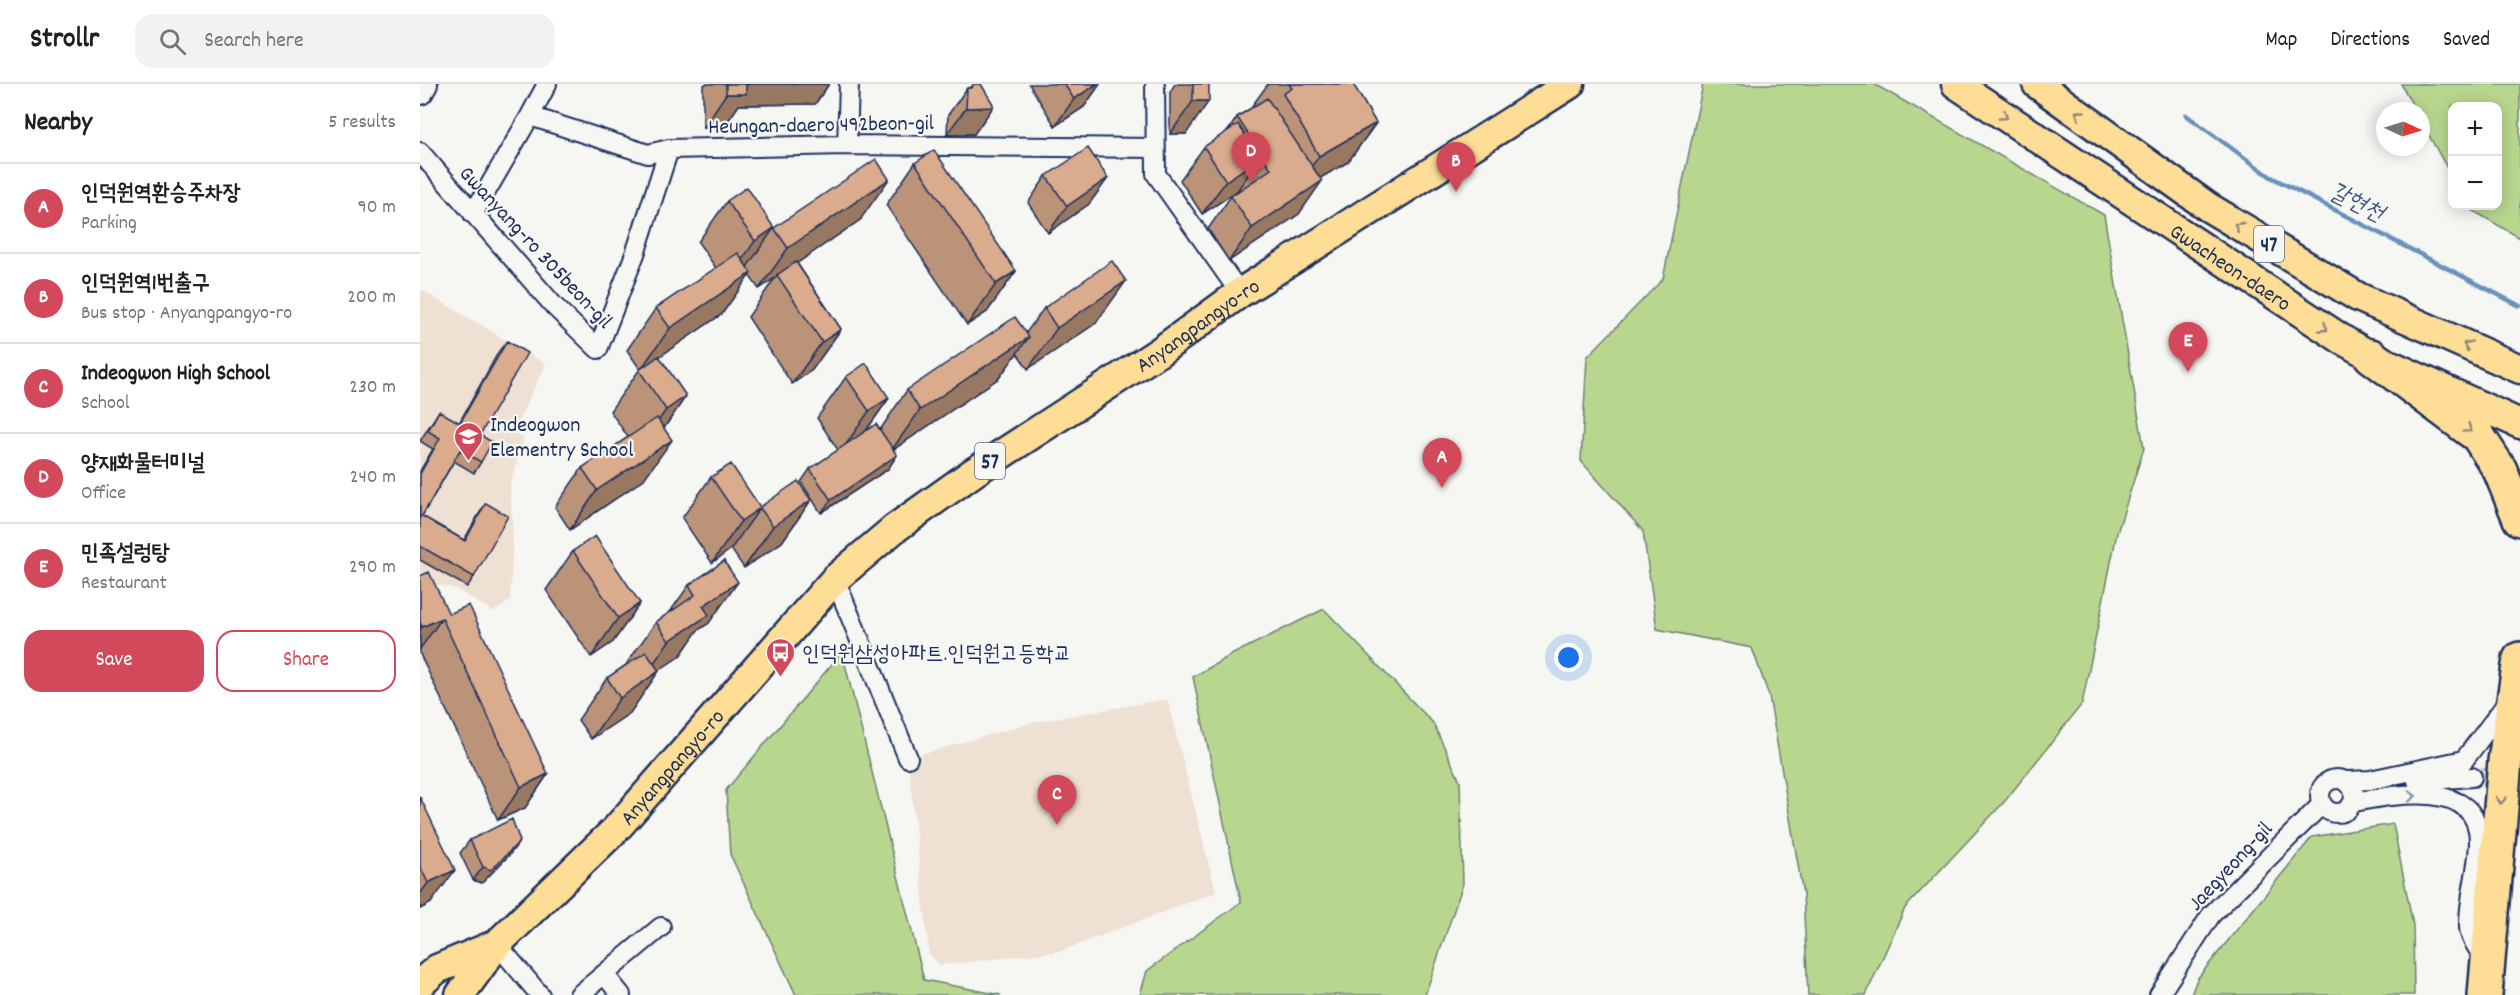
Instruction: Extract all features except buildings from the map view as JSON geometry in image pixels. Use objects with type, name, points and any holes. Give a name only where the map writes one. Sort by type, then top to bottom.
[{"type":"highway","points":[[2371,356],[2478,436],[2500,470],[2520,519]]},
{"type":"highway","points":[[2486,980],[2505,760],[2520,659]]},
{"type":"main road","name":"Gwacheon-daero","points":[[1956,84],[2333,334],[2371,356],[2520,424]]},
{"type":"main road","name":"Gwacheon-daero","points":[[2037,84],[2208,207],[2358,297],[2520,369]]},
{"type":"main road","name":"Anyangpangyo-ro","points":[[460,995],[497,944],[616,829],[835,579],[894,529],[965,478],[1159,352],[1240,293],[1564,86]]},
{"type":"main road","name":"Anyangpangyo-ro","points":[[420,984],[437,969],[497,944]]},
{"type":"street","points":[[420,91],[424,84]]},
{"type":"street","points":[[473,214],[547,84]]},
{"type":"street","points":[[847,145],[849,84]]},
{"type":"street","points":[[1155,84],[1156,174],[1240,293]]},
{"type":"street","name":"Heungan-daero 492beon-gil","points":[[530,116],[648,154],[669,149],[847,145],[1155,148]]},
{"type":"street","name":"Gwanyang-ro 305beon-gil","points":[[420,152],[555,307],[598,349],[635,254],[669,149]]},
{"type":"street","points":[[835,579],[908,758]]},
{"type":"street","points":[[2352,793],[2370,780],[2464,760],[2514,694]]},
{"type":"street","points":[[2352,793],[2378,784],[2472,777]]},
{"type":"street","points":[[2352,793],[2351,807],[2341,813],[2330,812],[2322,804],[2320,793],[2325,783],[2336,778],[2352,793],[2447,797],[2464,805],[2474,817],[2479,839],[2469,930],[2486,980]]},
{"type":"street","name":"Jaegyeong-gil","points":[[2159,995],[2211,915],[2322,804]]},
{"type":"street","points":[[579,995],[661,927]]},
{"type":"street","points":[[497,944],[540,995]]},
{"type":"street","points":[[604,974],[621,995]]},
{"type":"shaded area","name":"Indeogwon Elementry School","points":[[420,289],[546,364],[513,432],[524,438],[510,485],[513,534],[510,601],[494,612],[454,588],[420,582]]},
{"type":"shaded area","points":[[1167,699],[1216,892],[1061,951],[940,965],[929,954],[908,758],[1034,722]]},
{"type":"green space","points":[[1703,84],[1874,84],[2104,215],[2144,448],[2117,533],[2082,704],[2005,801],[1905,908],[1866,995],[1808,995],[1803,894],[1769,696],[1752,648],[1657,629],[1643,531],[1581,461],[1587,357],[1663,279]]},
{"type":"green space","points":[[2401,84],[2520,84],[2520,238],[2472,210],[2502,210],[2502,102],[2448,102],[2448,170],[2430,137],[2430,102],[2411,102]]},
{"type":"green space","points":[[1324,609],[1433,723],[1460,781],[1463,884],[1425,995],[1140,995],[1147,971],[1241,902],[1193,677],[1233,654]]},
{"type":"green space","points":[[842,652],[924,980],[1001,995],[796,995],[730,854],[726,790]]},
{"type":"green space","points":[[2393,824],[2413,925],[2414,995],[2191,995],[2197,979],[2312,837]]},
{"type":"waterway","name":"갈현천","points":[[2186,115],[2271,177],[2520,306]]},
{"type":"tunnel","points":[[2472,777],[2512,776]]},
{"type":"place","name":"양재화물터미널","points":[[1251,182]]},
{"type":"place","name":"인덕원역1번출구","points":[[1456,192]]},
{"type":"place","name":"민족설렁탕","points":[[2188,372]]},
{"type":"place","name":"Indeogwon Elementry School","points":[[469,462]]},
{"type":"place","name":"인덕원역환승주차장","points":[[1442,488]]},
{"type":"place","name":"인덕원삼성아파트.인덕원고등학교","points":[[781,678]]},
{"type":"place","name":"Indeogwon High School","points":[[1057,825]]}]
